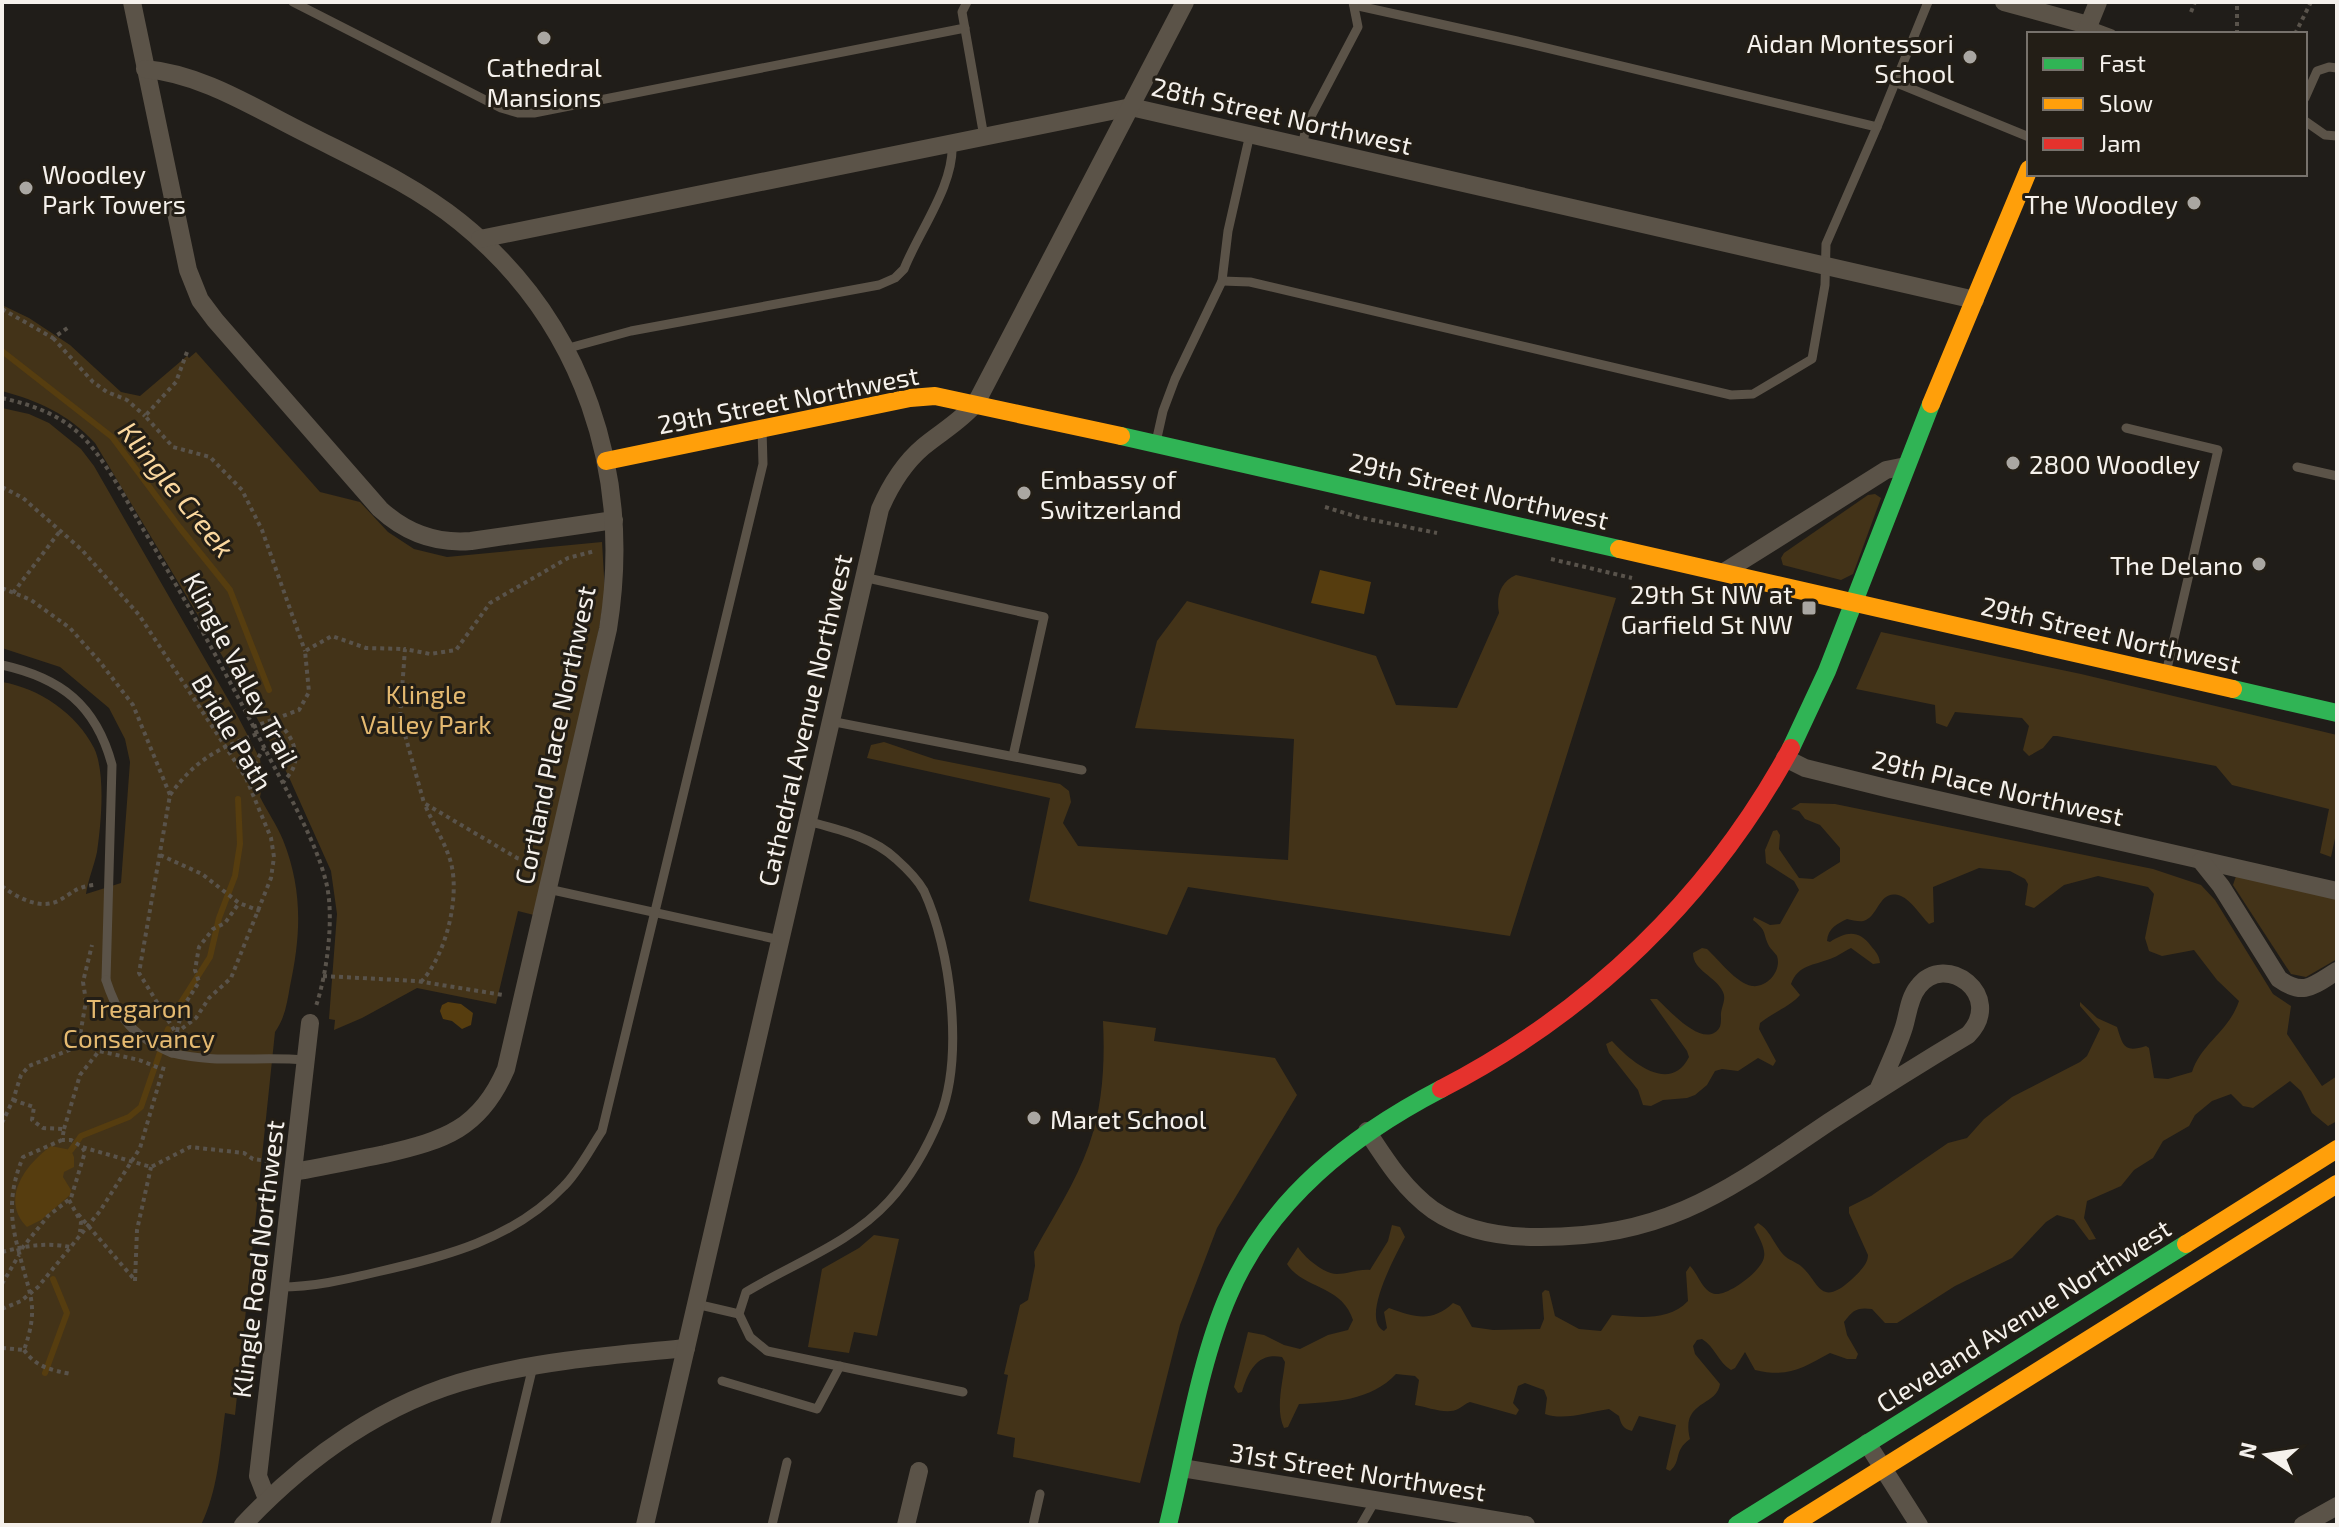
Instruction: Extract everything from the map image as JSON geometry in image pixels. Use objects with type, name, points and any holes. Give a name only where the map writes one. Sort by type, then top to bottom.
[{"type":"street","points":[[132,2],[188,270],[200,300],[388,517],[427,538],[460,542],[614,520]]},
{"type":"street","name":"Cathedral Avenue Northwest","points":[[645,1525],[880,509],[895,479],[920,450],[958,422],[976,403],[1185,2]]},
{"type":"street","points":[[2004,2],[2087,29],[2098,2]]},
{"type":"street","name":"Cortland Place Northwest","points":[[145,69],[193,78],[385,173],[433,202],[480,239],[519,279],[565,349],[594,411],[606,461],[614,520],[616,562],[608,629],[506,1069],[498,1087],[484,1108],[456,1132],[434,1142],[293,1172]]},
{"type":"street","name":"28th Street Northwest","points":[[480,239],[1131,107],[1975,300]]},
{"type":"street","points":[[1168,1525],[1215,1328],[1247,1258],[1270,1224],[1306,1182],[1367,1131],[1513,1049],[1569,1009],[1623,964],[1707,875],[1754,810],[1803,725],[2027,174]]},
{"type":"street","name":"29th Street Northwest","points":[[606,461],[910,398],[935,396],[1156,443],[2337,713]]},
{"type":"street","points":[[1724,572],[1880,473],[1893,467],[1906,466]]},
{"type":"street","name":"29th Place Northwest","points":[[1785,758],[1805,768],[1890,789],[2337,891]]},
{"type":"street","points":[[2201,861],[2221,886],[2279,979],[2290,987],[2300,989],[2310,987],[2337,971]]},
{"type":"street","points":[[1367,1131],[1411,1191],[1449,1220],[1477,1231],[1505,1236],[1585,1236],[1642,1225],[1696,1207],[1747,1179],[1878,1090],[1968,1035],[1980,1016],[1977,993],[1969,981],[1945,974],[1930,976],[1920,984],[1913,995],[1904,1029],[1878,1090]]},
{"type":"street","name":"Klingle Road Northwest","points":[[267,1499],[258,1476],[310,1023]]},
{"type":"street","name":"Cleveland Avenue Northwest","points":[[1737,1525],[2337,1149]]},
{"type":"street","points":[[1792,1525],[2107,1328],[2335,1191],[2315,1163]]},
{"type":"street","points":[[2091,1302],[2107,1328]]},
{"type":"street","points":[[243,1525],[267,1499],[313,1460],[386,1414],[460,1383],[533,1366],[686,1348]]},
{"type":"street","points":[[1867,1443],[1919,1525]]},
{"type":"street","name":"31st Street Northwest","points":[[1182,1468],[1526,1525]]},
{"type":"street","points":[[906,1525],[919,1471]]},
{"type":"street","points":[[2303,1525],[2337,1506]]},
{"type":"lane","points":[[293,2],[501,108],[518,113],[534,113],[965,28]]},
{"type":"lane","points":[[967,2],[962,12],[984,137]]},
{"type":"lane","points":[[1222,281],[1250,282],[1731,395],[1753,394],[1812,359],[1825,285],[1826,244],[1897,83],[1928,2]]},
{"type":"lane","points":[[1302,146],[1307,124],[1358,27],[1354,3],[1877,127]]},
{"type":"lane","points":[[2307,94],[2317,71],[2337,68]]},
{"type":"lane","points":[[1897,83],[2027,136]]},
{"type":"lane","points":[[2307,122],[2325,135],[2337,136]]},
{"type":"lane","points":[[1156,443],[1175,379],[1222,281],[1228,231],[1250,134]]},
{"type":"lane","points":[[565,349],[631,331],[879,285],[895,278],[904,269],[947,178],[953,161],[952,143]]},
{"type":"lane","points":[[2126,428],[2218,450],[2166,673]]},
{"type":"lane","points":[[280,1287],[312,1287],[430,1261],[485,1242],[528,1216],[564,1186],[602,1131],[763,464],[762,429]]},
{"type":"lane","points":[[2297,467],[2337,476]]},
{"type":"lane","points":[[863,577],[1044,617],[1013,756]]},
{"type":"lane","points":[[2,665],[26,670],[61,685],[91,717],[106,739],[112,765],[106,980],[113,1003],[123,1019],[138,1036],[170,1052],[210,1060],[305,1060]]},
{"type":"lane","points":[[830,721],[1082,770]]},
{"type":"lane","points":[[807,821],[862,837],[895,857],[922,888],[942,942],[951,1000],[952,1065],[941,1116],[919,1159],[889,1201],[852,1233],[746,1292],[739,1314],[750,1337],[767,1351],[963,1392]]},
{"type":"lane","points":[[548,889],[780,940]]},
{"type":"lane","points":[[696,1304],[739,1314]]},
{"type":"lane","points":[[495,1525],[533,1366]]},
{"type":"lane","points":[[722,1381],[817,1409],[840,1366]]},
{"type":"lane","points":[[772,1525],[787,1462]]},
{"type":"lane","points":[[1033,1525],[1040,1494]]},
{"type":"lane","points":[[1361,1525],[1376,1499]]},
{"type":"path","points":[[2191,12],[2195,2]]},
{"type":"path","points":[[2237,2],[2237,32]]},
{"type":"path","points":[[2296,32],[2311,2]]},
{"type":"path","points":[[2,309],[53,338],[93,382],[127,400],[173,447],[210,457],[242,490],[262,530],[305,651],[309,692],[299,710],[253,727]]},
{"type":"path","points":[[53,338],[69,327]]},
{"type":"path","points":[[145,416],[176,382],[187,352]]},
{"type":"path","name":"Klingle Valley Trail","points":[[2,398],[33,405],[51,414],[91,446],[169,573],[283,783],[315,850],[326,885],[329,918],[323,976],[310,1023]]},
{"type":"path","name":"Bridle Path","points":[[2,487],[23,498],[82,550],[139,615],[246,778],[271,838],[274,857],[260,911],[231,978],[209,998],[196,1018],[176,1033],[162,1069],[140,1148],[133,1161],[100,1211],[38,1287],[21,1301],[2,1309]]},
{"type":"path","points":[[13,593],[60,531]]},
{"type":"path","points":[[305,651],[332,636],[366,648],[405,649],[430,654],[456,650],[490,603],[568,558],[597,551]]},
{"type":"path","points":[[405,649],[400,717],[424,803],[451,863],[453,912],[433,969],[421,982]]},
{"type":"path","points":[[273,719],[286,727],[295,750],[295,765],[283,783]]},
{"type":"path","points":[[170,795],[187,771],[225,746],[257,734]]},
{"type":"path","points":[[246,778],[264,748]]},
{"type":"path","points":[[424,803],[517,858],[534,863]]},
{"type":"path","points":[[160,855],[202,874],[239,903],[260,911]]},
{"type":"path","points":[[2,886],[28,901],[45,905],[56,902],[79,886],[108,883]]},
{"type":"path","points":[[176,1033],[183,1007],[199,982],[195,970],[199,947],[213,929],[225,923],[239,903]]},
{"type":"path","points":[[2,1123],[21,1075],[29,1066],[72,1049],[79,1041],[86,1001],[83,982],[90,950],[95,940],[107,931]]},
{"type":"path","points":[[323,976],[421,982],[504,995]]},
{"type":"path","points":[[79,1041],[99,1051],[162,1069]]},
{"type":"path","points":[[62,1140],[80,1075],[99,1051]]},
{"type":"path","points":[[13,1100],[34,1107],[32,1120],[43,1128],[64,1129]]},
{"type":"path","points":[[24,1350],[32,1329],[34,1311],[10,1204],[23,1157],[62,1140],[71,1140],[81,1146],[151,1167],[190,1147],[244,1153],[253,1159],[274,1162]]},
{"type":"path","points":[[2,1284],[21,1248],[48,1216],[69,1199],[84,1162],[85,1152],[81,1146]]},
{"type":"path","points":[[78,1214],[135,1281],[137,1230],[151,1167]]},
{"type":"path","points":[[69,1199],[81,1222],[80,1234]]},
{"type":"path","points":[[2,1252],[53,1243],[70,1247]]},
{"type":"path","points":[[2,1348],[24,1350],[31,1360],[44,1368],[71,1374]]},
{"type":"green space","name":"Klingle Valley Park","points":[[2,305],[29,318],[70,345],[121,392],[140,396],[187,356],[189,358],[196,352],[320,492],[360,502],[388,532],[414,549],[447,557],[602,542],[605,593],[595,651],[534,915],[518,911],[496,1004],[417,988],[334,1030],[335,1020],[329,1019],[337,914],[331,871],[288,775],[230,669],[95,443],[52,410],[2,391]]},
{"type":"green space","name":"Tregaron Conservancy","points":[[2,408],[29,414],[49,423],[81,449],[94,466],[260,759],[263,782],[260,797],[283,840],[294,877],[298,931],[285,1010],[275,1032],[235,1415],[225,1413],[215,1484],[201,1525],[2,1525],[2,682],[30,690],[56,704],[78,724],[94,748],[100,771],[101,814],[97,852],[86,894],[121,883],[130,762],[125,739],[109,708],[60,667],[2,648]]},
{"type":"green space","points":[[1875,494],[1881,498],[1853,574],[1841,580],[1783,565],[1781,558],[1784,553],[1868,495]]},
{"type":"green space","points":[[1516,575],[1616,598],[1510,936],[1188,887],[1167,935],[1029,901],[1050,798],[867,758],[871,745],[884,742],[934,759],[1060,784],[1069,791],[1071,802],[1063,823],[1078,846],[1288,860],[1294,739],[1135,728],[1157,641],[1187,601],[1376,656],[1396,705],[1457,708],[1499,613],[1500,591]]},
{"type":"green space","points":[[1881,632],[2081,674],[2337,735],[2337,829],[2331,857],[2320,853],[2329,809],[2232,785],[2216,766],[2057,736],[2029,756],[2023,750],[2029,726],[2022,718],[1955,712],[1947,727],[1936,723],[1935,705],[1856,689]]},
{"type":"green space","points":[[1800,803],[1835,804],[2153,869],[2201,885],[2215,900],[2273,994],[2291,1006],[2287,1034],[2322,1086],[2337,1076],[2337,1121],[2328,1126],[2312,1113],[2301,1091],[2290,1081],[2253,1108],[2243,1106],[2231,1094],[2212,1101],[2195,1115],[2189,1126],[2163,1141],[2153,1158],[2134,1170],[2121,1186],[2087,1201],[2084,1218],[2096,1239],[2089,1240],[2074,1220],[2057,1215],[2046,1222],[2012,1258],[1955,1286],[1897,1323],[1885,1323],[1872,1309],[1856,1310],[1844,1322],[1847,1335],[1858,1354],[1856,1359],[1830,1353],[1795,1370],[1777,1373],[1755,1370],[1745,1352],[1731,1370],[1706,1342],[1697,1340],[1693,1346],[1695,1354],[1720,1384],[1713,1397],[1690,1417],[1690,1439],[1681,1448],[1670,1471],[1666,1469],[1676,1425],[1639,1416],[1632,1431],[1624,1427],[1619,1416],[1609,1409],[1552,1416],[1545,1414],[1547,1398],[1544,1390],[1525,1383],[1518,1386],[1513,1403],[1519,1410],[1516,1415],[1470,1402],[1453,1411],[1443,1411],[1415,1405],[1419,1380],[1415,1376],[1396,1374],[1363,1395],[1338,1401],[1299,1404],[1288,1427],[1284,1428],[1280,1404],[1285,1362],[1282,1357],[1266,1358],[1255,1365],[1242,1392],[1238,1393],[1234,1387],[1248,1332],[1300,1349],[1328,1335],[1348,1330],[1353,1320],[1348,1309],[1332,1293],[1303,1278],[1287,1264],[1298,1247],[1315,1264],[1332,1273],[1370,1270],[1388,1241],[1392,1225],[1400,1227],[1405,1237],[1388,1271],[1378,1301],[1378,1324],[1384,1331],[1387,1328],[1384,1312],[1389,1308],[1407,1314],[1430,1316],[1453,1303],[1460,1306],[1472,1327],[1540,1329],[1544,1319],[1542,1293],[1545,1290],[1549,1291],[1555,1316],[1579,1329],[1601,1331],[1612,1315],[1662,1315],[1688,1301],[1686,1272],[1690,1266],[1704,1286],[1715,1294],[1736,1287],[1751,1275],[1764,1257],[1763,1246],[1754,1227],[1758,1223],[1782,1253],[1802,1267],[1821,1290],[1833,1292],[1851,1280],[1868,1259],[1849,1207],[1871,1196],[1948,1143],[1967,1138],[1984,1119],[2012,1097],[2087,1056],[2100,1029],[2080,1002],[2097,1018],[2117,1027],[2121,1039],[2129,1048],[2149,1048],[2154,1078],[2168,1079],[2192,1072],[2202,1053],[2234,1012],[2239,1001],[2217,980],[2194,950],[2162,956],[2149,951],[2145,938],[2154,894],[2148,887],[2098,876],[2064,885],[2034,908],[2025,905],[2028,884],[2025,879],[2010,871],[1979,868],[1933,887],[1934,922],[1929,924],[1908,901],[1894,894],[1884,898],[1866,920],[1847,919],[1834,927],[1827,941],[1847,934],[1857,935],[1873,948],[1880,963],[1873,964],[1851,948],[1797,974],[1791,984],[1800,995],[1760,1023],[1759,1029],[1776,1061],[1773,1066],[1758,1058],[1738,1071],[1715,1071],[1707,1085],[1695,1095],[1663,1100],[1651,1106],[1643,1105],[1638,1090],[1609,1053],[1606,1044],[1612,1041],[1650,1071],[1661,1074],[1681,1068],[1689,1057],[1687,1051],[1650,999],[1657,999],[1684,1024],[1700,1033],[1707,1035],[1718,1030],[1724,995],[1720,986],[1697,964],[1693,953],[1707,949],[1734,976],[1752,986],[1763,984],[1775,973],[1777,956],[1763,930],[1753,920],[1754,917],[1770,925],[1780,924],[1799,890],[1794,881],[1766,863],[1765,850],[1773,831],[1777,830],[1780,835],[1779,849],[1799,878],[1813,879],[1840,862],[1840,848],[1820,825],[1791,809]]},
{"type":"green space","points":[[2236,876],[2337,899],[2337,959],[2306,977],[2291,974],[2233,885]]},
{"type":"green space","points":[[1103,1021],[1156,1028],[1154,1041],[1275,1058],[1297,1095],[1217,1228],[1180,1325],[1140,1483],[1013,1457],[1015,1438],[997,1434],[1008,1375],[1004,1374],[1020,1305],[1028,1300],[1035,1266],[1034,1252],[1078,1172],[1094,1130],[1102,1084]]},
{"type":"green space","points":[[874,1235],[899,1239],[877,1336],[854,1332],[849,1353],[808,1347],[822,1269],[859,1248]]},
{"type":"shaded area","points":[[1320,570],[1371,582],[1364,614],[1311,603]]},
{"type":"shaded area","points":[[448,1002],[461,1004],[473,1013],[471,1025],[462,1029],[452,1021],[443,1019],[440,1011],[442,1005]]},
{"type":"shaded area","points":[[51,1146],[71,1150],[74,1157],[74,1167],[64,1172],[63,1177],[71,1190],[70,1195],[41,1220],[27,1227],[16,1205],[19,1183],[32,1163]]},
{"type":"waterway","name":"Klingle Creek","points":[[2,351],[112,437],[230,590],[269,690]]},
{"type":"waterway","points":[[171,1018],[210,957],[219,918],[235,876],[240,844],[238,799]]},
{"type":"waterway","points":[[156,1064],[168,1029]]},
{"type":"waterway","points":[[71,1150],[81,1136],[129,1117],[141,1107],[154,1069]]},
{"type":"waterway","points":[[45,1373],[67,1313],[53,1279]]},
{"type":"traffic: fast","points":[[1791,748],[1827,671],[1931,404]]},
{"type":"traffic: fast","points":[[1121,436],[1619,549]]},
{"type":"traffic: fast","points":[[2233,689],[2337,713]]},
{"type":"traffic: fast","points":[[1168,1525],[1209,1349],[1229,1294],[1246,1260],[1290,1200],[1345,1149],[1441,1089]]},
{"type":"traffic: fast","points":[[1737,1525],[2186,1244]]},
{"type":"traffic: slow","points":[[1931,404],[2027,174]]},
{"type":"traffic: slow","points":[[606,461],[910,398],[935,396],[1121,436]]},
{"type":"traffic: slow","points":[[1619,549],[2233,689]]},
{"type":"traffic: slow","points":[[2186,1244],[2337,1149]]},
{"type":"traffic: slow","points":[[1792,1525],[2337,1184]]},
{"type":"traffic: jam","points":[[1441,1089],[1547,1024],[1596,987],[1642,946],[1723,853],[1759,802],[1791,748]]},
{"type":"place","name":"Cathedral Mansions","points":[[544,38]]},
{"type":"place","name":"Aidan Montessori School","points":[[1970,57]]},
{"type":"place","name":"Woodley Park Towers","points":[[26,188]]},
{"type":"place","name":"The Woodley","points":[[2194,203]]},
{"type":"place","name":"2800 Woodley","points":[[2013,463]]},
{"type":"place","name":"Embassy of Switzerland","points":[[1024,493]]},
{"type":"place","name":"The Delano","points":[[2259,564]]},
{"type":"place","name":"29th St NW at Garfield St NW","points":[[1809,608]]},
{"type":"place","name":"Maret School","points":[[1034,1118]]}]
